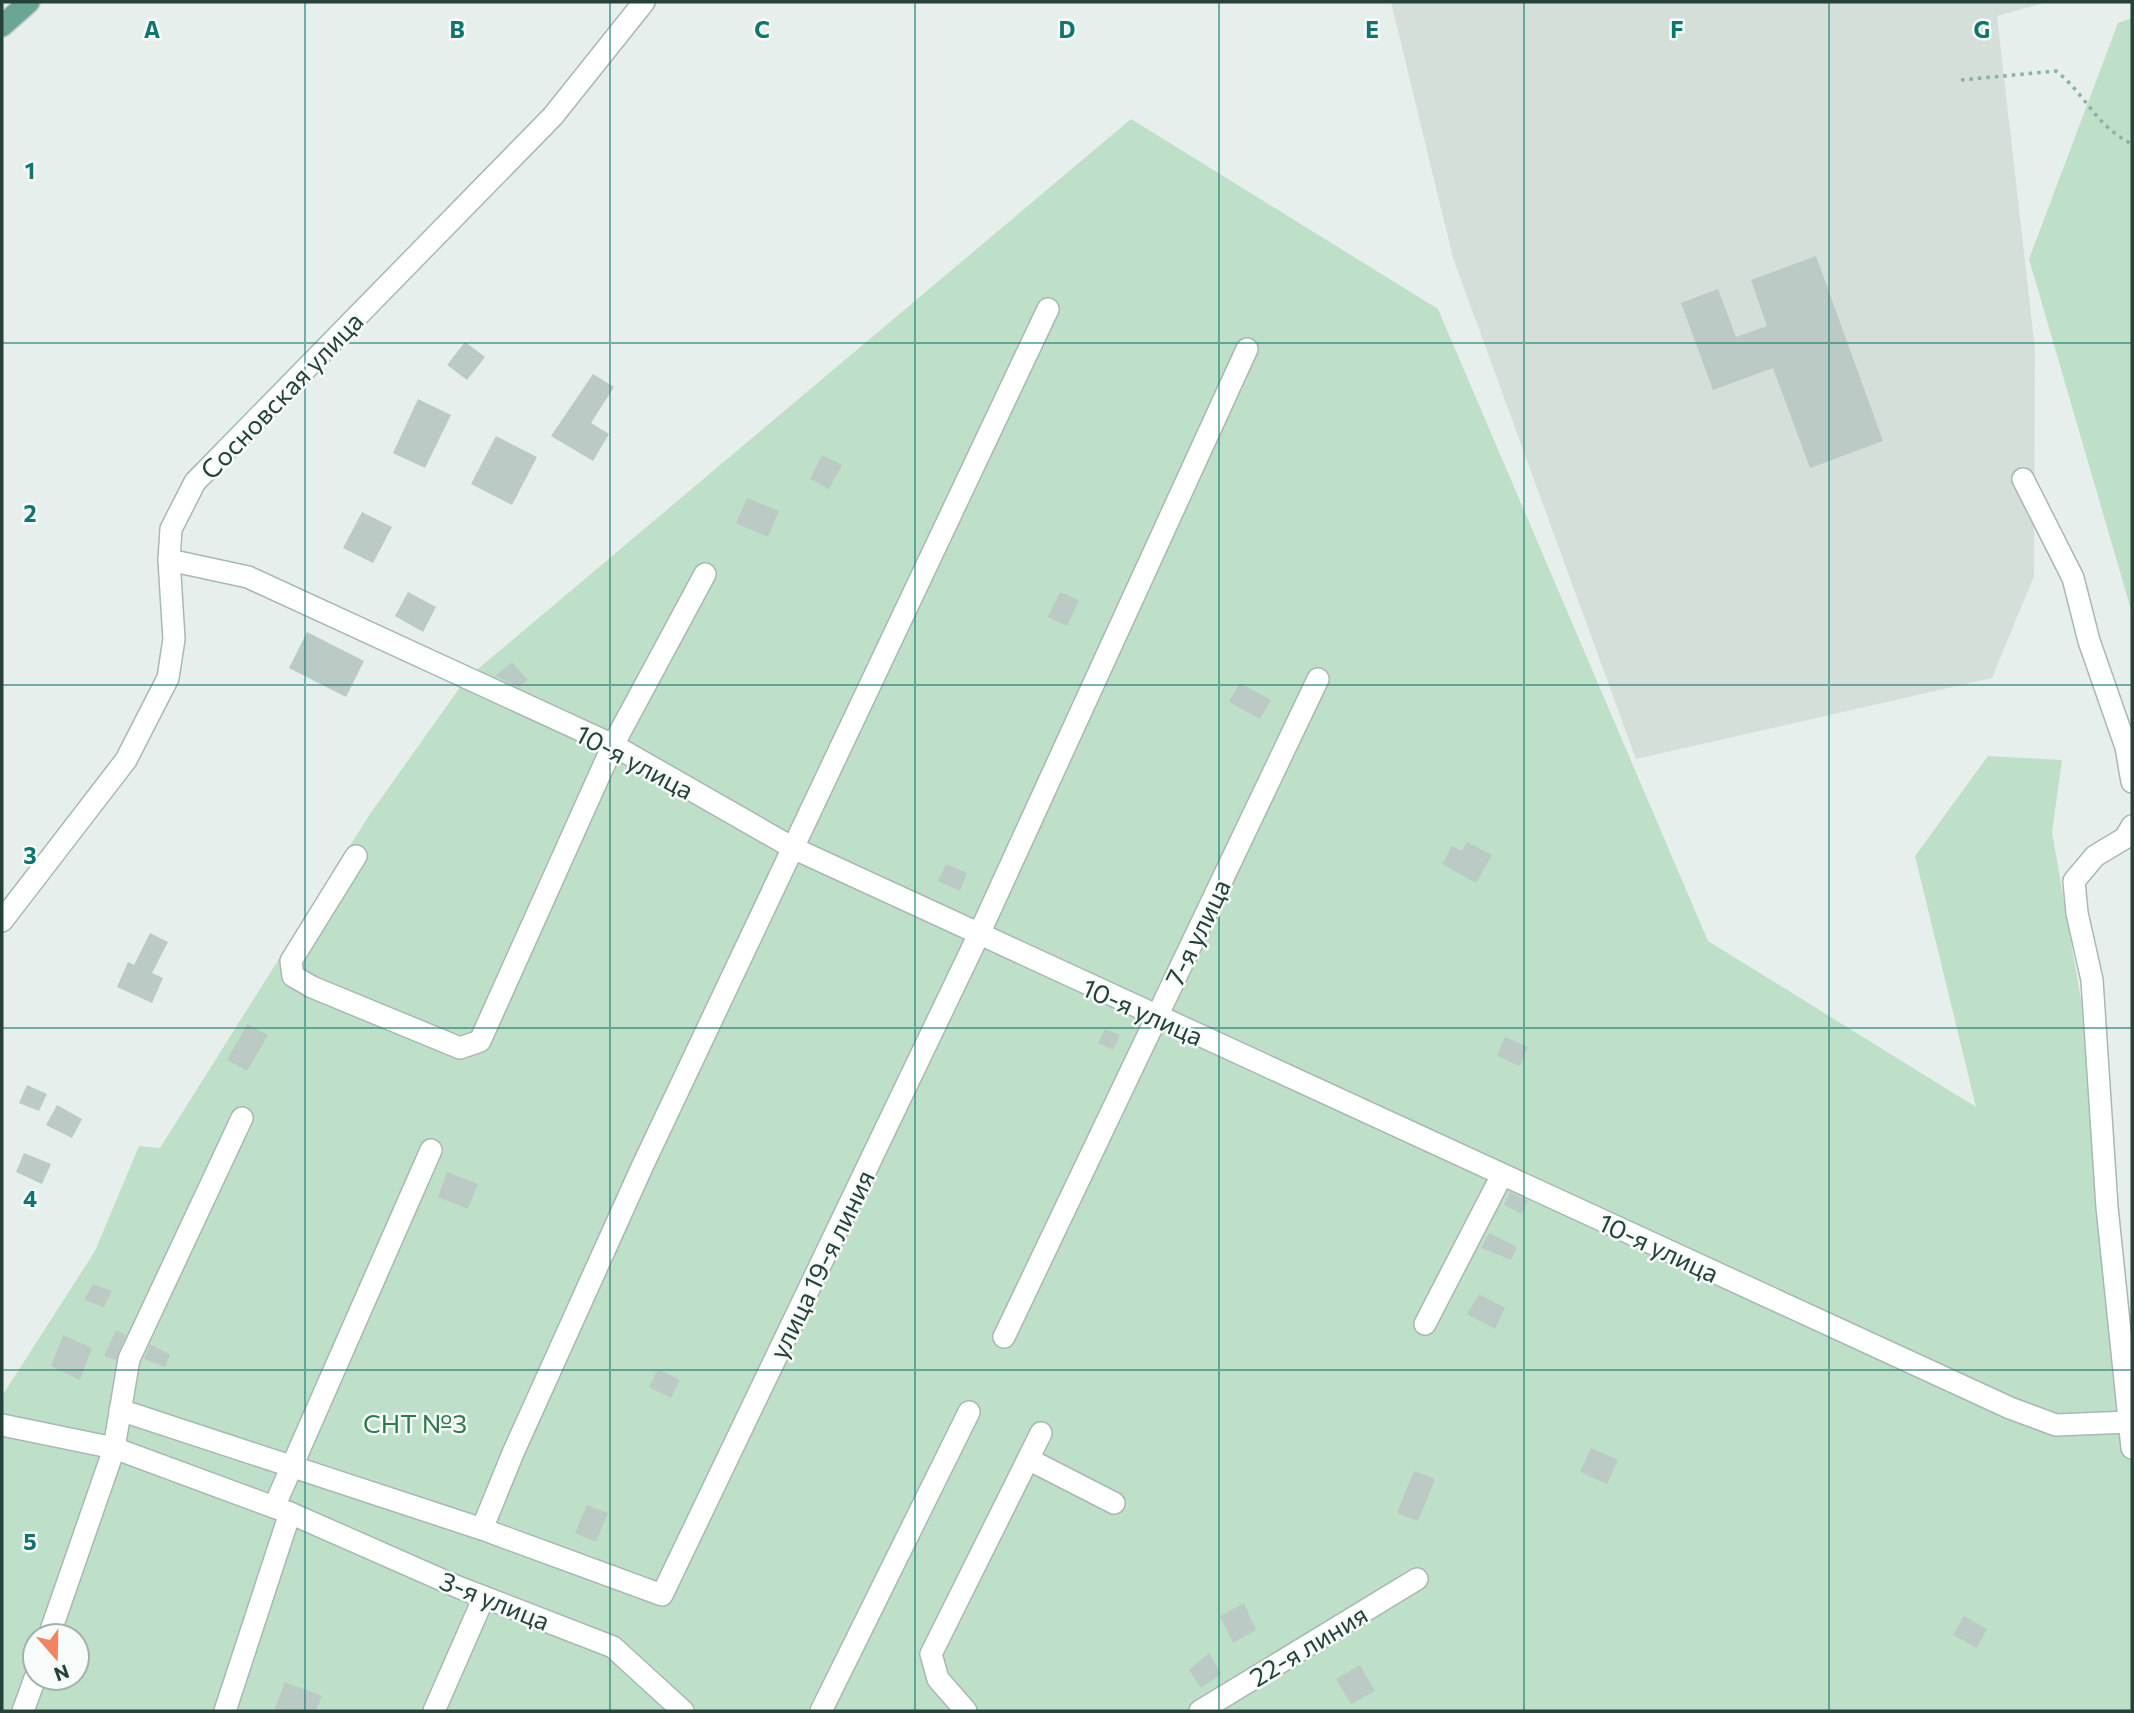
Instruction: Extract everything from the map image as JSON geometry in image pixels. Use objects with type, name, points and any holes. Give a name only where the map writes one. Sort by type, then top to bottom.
[{"type":"main road","points":[[2,26],[29,2]]},
{"type":"street","name":"Сосновская улица","points":[[2,921],[126,760],[168,678],[174,639],[169,560],[171,529],[195,482],[553,116],[644,2]]},
{"type":"street","points":[[120,1410],[482,1529],[513,1453],[642,1167],[1048,309]]},
{"type":"street","name":"улица 19-я линия","points":[[482,1529],[662,1595],[980,932],[1247,349]]},
{"type":"street","points":[[2024,480],[2073,578],[2090,641],[2126,747],[2132,782]]},
{"type":"street","name":"10-я улица","points":[[169,560],[248,577],[613,745],[793,848],[980,932],[1057,972],[2010,1408],[2056,1426],[2129,1422]]},
{"type":"street","points":[[356,856],[291,961],[293,976],[460,1048],[480,1041],[613,745],[705,574]]},
{"type":"street","name":"7-я улица","points":[[1004,1337],[1318,678]]},
{"type":"street","points":[[2132,826],[2125,838],[2095,856],[2074,881],[2077,913],[2092,980],[2107,1207],[2132,1448]]},
{"type":"street","points":[[55,1622],[114,1448],[129,1359],[242,1118]]},
{"type":"street","points":[[225,1711],[282,1510],[290,1467],[431,1150]]},
{"type":"street","points":[[1425,1324],[1502,1175]]},
{"type":"street","points":[[821,1711],[969,1412]]},
{"type":"street","name":"3-я улица","points":[[2,1425],[114,1448],[282,1510],[484,1597],[613,1647],[683,1711]]},
{"type":"street","points":[[966,1711],[938,1679],[930,1654],[1041,1433]]},
{"type":"street","points":[[1028,1459],[1114,1503]]},
{"type":"street","name":"22-я линия","points":[[1200,1711],[1417,1579]]},
{"type":"street","points":[[434,1711],[484,1597]]},
{"type":"street","points":[[23,1711],[30,1692]]},
{"type":"path","points":[[1961,80],[2056,71],[2072,83],[2097,120],[2132,144]]},
{"type":"shaded area","points":[[1391,2],[2047,2],[1997,16],[2035,349],[2034,576],[1992,678],[1636,759],[1453,258]]},
{"type":"green space","points":[[2132,18],[2132,613],[2029,259],[2118,23]]},
{"type":"green space","name":"СНТ №3","points":[[1131,119],[1438,309],[1708,941],[1976,1107],[1915,856],[1988,756],[2062,760],[2052,832],[2102,1121],[2132,1454],[2132,1711],[2,1711],[2,1396],[95,1251],[139,1146],[160,1148],[370,814],[466,679]]},
{"type":"building","points":[[1816,256],[1883,441],[1810,468],[1773,368],[1713,390],[1681,303],[1718,289],[1736,337],[1767,326],[1751,280]]},
{"type":"building","points":[[465,342],[485,357],[467,380],[447,365]]},
{"type":"building","points":[[593,374],[614,387],[591,423],[609,434],[593,461],[551,436]]},
{"type":"building","points":[[418,399],[451,415],[425,468],[393,453]]},
{"type":"building","points":[[496,436],[537,457],[512,505],[471,484]]},
{"type":"building","points":[[822,455],[842,465],[829,489],[810,479]]},
{"type":"building","points":[[747,498],[779,511],[768,537],[736,523]]},
{"type":"building","points":[[362,512],[392,527],[373,563],[343,548]]},
{"type":"building","points":[[408,592],[436,607],[423,632],[395,616]]},
{"type":"building","points":[[1060,592],[1079,600],[1067,626],[1048,617]]},
{"type":"building","points":[[307,632],[364,661],[346,697],[289,668]]},
{"type":"building","points":[[512,662],[528,680],[519,687],[495,676]]},
{"type":"building","points":[[1240,683],[1271,700],[1260,719],[1229,702]]},
{"type":"building","points":[[1467,842],[1492,855],[1476,883],[1442,864],[1452,846],[1462,851]]},
{"type":"building","points":[[946,864],[967,873],[960,891],[938,881]]},
{"type":"building","points":[[150,933],[168,942],[152,973],[163,978],[152,1003],[117,987],[128,962],[134,965]]},
{"type":"building","points":[[247,1024],[268,1035],[247,1071],[227,1060]]},
{"type":"building","points":[[1105,1029],[1120,1035],[1113,1050],[1098,1043]]},
{"type":"building","points":[[1505,1037],[1528,1047],[1520,1066],[1497,1056]]},
{"type":"building","points":[[27,1085],[47,1094],[39,1111],[19,1103]]},
{"type":"building","points":[[57,1105],[82,1119],[72,1138],[46,1125]]},
{"type":"building","points":[[24,1153],[51,1164],[42,1184],[16,1172]]},
{"type":"building","points":[[447,1172],[478,1184],[468,1209],[438,1197]]},
{"type":"building","points":[[1510,1192],[1528,1201],[1521,1214],[1504,1205]]},
{"type":"building","points":[[1489,1233],[1517,1247],[1511,1260],[1481,1248]]},
{"type":"building","points":[[93,1284],[112,1291],[104,1307],[84,1300]]},
{"type":"building","points":[[1479,1294],[1505,1308],[1495,1329],[1467,1314]]},
{"type":"building","points":[[116,1330],[126,1335],[116,1360],[104,1356]]},
{"type":"building","points":[[63,1335],[92,1348],[80,1380],[51,1366]]},
{"type":"building","points":[[150,1344],[170,1355],[165,1367],[144,1359]]},
{"type":"building","points":[[658,1369],[680,1380],[671,1398],[649,1387]]},
{"type":"building","points":[[1591,1448],[1618,1460],[1607,1484],[1580,1472]]},
{"type":"building","points":[[1414,1471],[1435,1479],[1418,1521],[1397,1513]]},
{"type":"building","points":[[587,1505],[608,1513],[596,1542],[575,1533]]},
{"type":"building","points":[[1244,1603],[1256,1630],[1233,1643],[1220,1616]]},
{"type":"building","points":[[1964,1616],[1987,1629],[1977,1648],[1953,1635]]},
{"type":"building","points":[[1209,1653],[1221,1674],[1201,1688],[1189,1670]]},
{"type":"building","points":[[1360,1665],[1375,1691],[1351,1704],[1336,1679]]},
{"type":"building","points":[[285,1682],[322,1696],[316,1711],[274,1711]]}]
